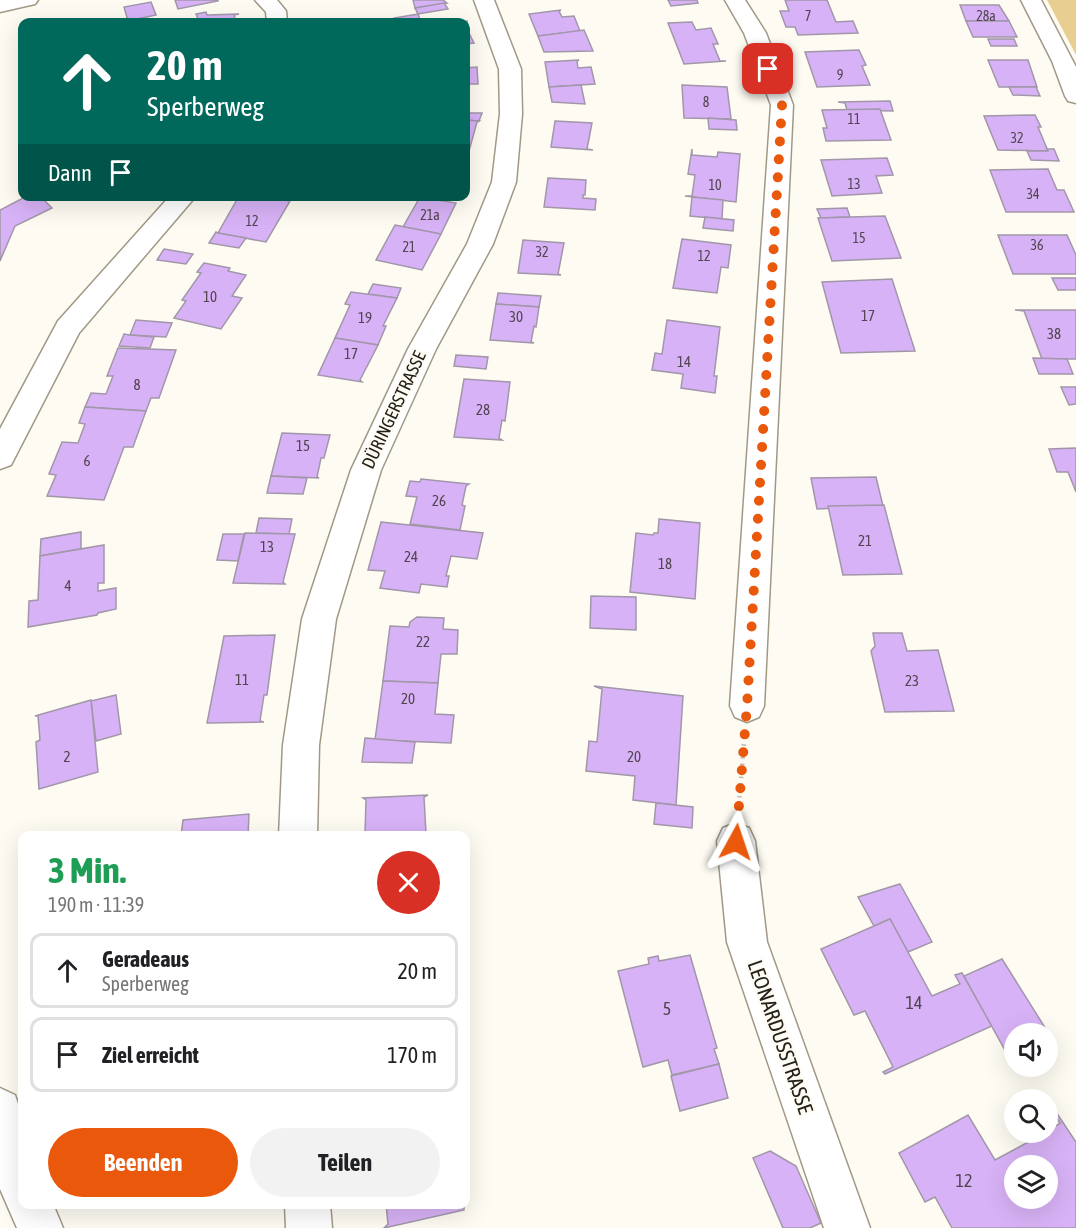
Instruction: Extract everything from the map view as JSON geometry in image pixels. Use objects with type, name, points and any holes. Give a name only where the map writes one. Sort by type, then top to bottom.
[{"type":"street","points":[[0,6],[28,0]]},
{"type":"street","points":[[265,0],[276,11],[277,18]]},
{"type":"street","name":"DÜRINGERSTRASSE","points":[[298,831],[302,745],[319,619],[366,470],[422,349],[480,244],[504,182],[511,114],[510,69],[484,0]]},
{"type":"street","points":[[735,0],[755,33],[782,105],[747,706]]},
{"type":"street","points":[[1031,0],[1063,61],[1076,96]]},
{"type":"street","points":[[0,457],[68,328],[180,201]]},
{"type":"street","name":"LEONARDUSSTRASSE","points":[[736,842],[747,942],[847,1228]]},
{"type":"street","points":[[0,1110],[6,1152],[18,1179]]},
{"type":"street","points":[[32,1209],[40,1228]]},
{"type":"street","points":[[307,1209],[309,1228]]},
{"type":"path","points":[[736,842],[747,706]]},
{"type":"shaded area","points":[[1047,0],[1076,0],[1076,55]]},
{"type":"building","points":[[175,0],[218,0],[218,1],[178,9]]},
{"type":"building","points":[[413,0],[443,0],[447,3],[415,8]]},
{"type":"building","points":[[668,0],[697,0],[698,3],[671,6]]},
{"type":"building","points":[[785,0],[827,0],[836,22],[853,21],[858,33],[798,35],[795,27],[786,27],[780,11],[789,11]]},
{"type":"building","points":[[151,2],[156,15],[127,18],[124,7]]},
{"type":"building","points":[[444,3],[448,9],[418,14],[415,8]]},
{"type":"building","points":[[960,5],[999,5],[1009,21],[966,21]]},
{"type":"building","points":[[561,10],[559,11],[562,17],[574,16],[580,31],[538,36],[529,14]]},
{"type":"building","points":[[206,12],[207,15],[239,14],[234,15],[235,18],[198,18],[196,14]]},
{"type":"building","points":[[418,14],[420,18],[394,18]]},
{"type":"building","points":[[966,21],[1009,21],[1017,37],[973,37]]},
{"type":"building","points":[[692,22],[696,30],[711,28],[718,44],[713,44],[720,61],[726,61],[684,64],[668,23]]},
{"type":"building","points":[[584,30],[593,51],[544,52],[538,36]]},
{"type":"building","points":[[988,39],[1014,39],[1017,46],[991,46]]},
{"type":"building","points":[[859,50],[866,65],[862,66],[870,85],[817,87],[805,52]]},
{"type":"building","points":[[579,60],[577,61],[578,68],[591,67],[595,84],[549,87],[545,62]]},
{"type":"building","points":[[988,60],[1028,60],[1037,87],[999,87]]},
{"type":"building","points":[[477,67],[478,84],[470,84],[470,68]]},
{"type":"building","points":[[581,85],[585,104],[552,102],[549,87]]},
{"type":"building","points":[[682,85],[727,87],[731,119],[684,118]]},
{"type":"building","points":[[1009,87],[1036,87],[1040,96],[1013,95]]},
{"type":"building","points":[[890,101],[893,111],[847,110],[845,103],[838,102]]},
{"type":"building","points":[[880,109],[891,140],[826,141],[823,128],[827,128],[822,110]]},
{"type":"building","points":[[470,113],[482,113],[479,121],[470,120]]},
{"type":"building","points":[[1035,115],[1048,151],[998,150],[984,116]]},
{"type":"building","points":[[708,118],[736,120],[737,130],[709,129]]},
{"type":"building","points":[[470,120],[479,121],[470,147]]},
{"type":"building","points":[[555,121],[592,123],[587,149],[593,150],[551,147]]},
{"type":"building","points":[[692,149],[692,155],[717,157],[718,152],[740,154],[736,202],[685,196],[692,196],[695,175],[688,174]]},
{"type":"building","points":[[1047,149],[1054,149],[1059,161],[1031,160],[1027,151],[1048,151]]},
{"type":"building","points":[[887,158],[893,175],[876,176],[882,193],[832,196],[821,160]]},
{"type":"building","points":[[1048,169],[1057,190],[1064,190],[1074,212],[1006,212],[990,170]]},
{"type":"building","points":[[548,178],[586,180],[583,198],[596,199],[595,210],[544,207]]},
{"type":"building","points":[[692,197],[723,200],[722,219],[690,216]]},
{"type":"building","points":[[18,201],[45,201],[52,208],[15,226],[0,261],[0,210]]},
{"type":"building","points":[[236,201],[290,201],[266,242],[218,233]]},
{"type":"building","points":[[418,201],[456,203],[441,234],[403,227]]},
{"type":"building","points":[[847,208],[850,217],[821,218],[817,209]]},
{"type":"building","points":[[885,216],[901,258],[832,261],[818,218]]},
{"type":"building","points":[[705,217],[734,220],[733,231],[703,228]]},
{"type":"building","points":[[395,225],[441,234],[422,270],[376,260]]},
{"type":"building","points":[[216,232],[246,238],[239,248],[209,243]]},
{"type":"building","points":[[998,235],[1067,235],[1076,255],[1076,274],[1013,274]]},
{"type":"building","points":[[682,239],[731,245],[728,268],[721,267],[717,293],[673,288]]},
{"type":"building","points":[[523,240],[564,243],[558,274],[561,275],[518,273]]},
{"type":"building","points":[[164,249],[193,254],[186,264],[157,260]]},
{"type":"building","points":[[204,263],[230,268],[228,271],[246,275],[232,296],[242,298],[221,329],[174,318],[186,301],[182,300],[201,273],[197,272]]},
{"type":"building","points":[[1052,278],[1076,278],[1076,290],[1058,290]]},
{"type":"building","points":[[892,279],[915,351],[841,353],[822,282]]},
{"type":"building","points":[[373,284],[401,288],[397,298],[368,294]]},
{"type":"building","points":[[351,292],[397,298],[383,326],[386,326],[378,345],[335,338],[350,305],[345,304]]},
{"type":"building","points":[[498,293],[541,296],[539,307],[496,304]]},
{"type":"building","points":[[496,304],[539,307],[531,342],[534,343],[490,340]]},
{"type":"building","points":[[1015,310],[1076,310],[1076,359],[1042,359],[1024,311]]},
{"type":"building","points":[[136,320],[172,323],[166,337],[130,335]]},
{"type":"building","points":[[667,320],[720,327],[714,376],[717,376],[715,393],[681,388],[683,374],[652,370],[655,353],[662,354]]},
{"type":"building","points":[[124,334],[154,337],[150,348],[119,346]]},
{"type":"building","points":[[335,338],[378,345],[360,380],[362,382],[318,375]]},
{"type":"building","points":[[118,348],[176,350],[159,398],[151,398],[146,411],[85,407],[91,393],[106,394],[113,376],[107,376]]},
{"type":"building","points":[[456,355],[488,357],[486,369],[454,366]]},
{"type":"building","points":[[1033,358],[1067,359],[1073,374],[1039,374]]},
{"type":"building","points":[[464,379],[510,382],[505,421],[502,420],[499,438],[502,440],[454,437]]},
{"type":"building","points":[[1061,387],[1076,387],[1076,404],[1069,405]]},
{"type":"building","points":[[85,407],[146,411],[133,447],[124,447],[104,500],[47,496],[56,475],[49,474],[62,442],[78,443],[85,424],[79,423]]},
{"type":"building","points":[[282,433],[330,435],[324,458],[321,458],[317,477],[319,478],[271,476]]},
{"type":"building","points":[[1076,448],[1076,492],[1068,472],[1057,472],[1049,449]]},
{"type":"building","points":[[271,476],[307,478],[303,494],[267,493]]},
{"type":"building","points":[[876,477],[883,506],[817,509],[811,478]]},
{"type":"building","points":[[421,479],[469,484],[466,486],[462,505],[465,506],[460,530],[410,524],[417,497],[406,496],[410,481],[420,482]]},
{"type":"building","points":[[884,505],[902,574],[843,575],[828,506]]},
{"type":"building","points":[[259,518],[292,519],[289,534],[256,533]]},
{"type":"building","points":[[659,519],[700,523],[695,599],[630,592],[636,533],[653,535],[658,533]]},
{"type":"building","points":[[381,522],[483,533],[477,559],[451,556],[446,576],[449,576],[447,587],[421,584],[419,593],[380,588],[385,571],[368,570]]},
{"type":"building","points":[[81,532],[81,549],[40,556],[41,539]]},
{"type":"building","points":[[245,533],[295,534],[283,582],[285,584],[233,583]]},
{"type":"building","points":[[223,534],[244,534],[238,561],[217,560]]},
{"type":"building","points":[[104,545],[104,583],[98,583],[98,591],[116,588],[116,609],[97,615],[28,627],[29,601],[38,600],[40,556]]},
{"type":"building","points":[[591,596],[636,597],[636,630],[590,628]]},
{"type":"building","points":[[417,617],[444,618],[443,629],[458,630],[457,654],[441,654],[438,683],[383,681],[390,626],[409,627],[410,622]]},
{"type":"building","points":[[873,633],[902,633],[907,651],[938,650],[954,711],[885,712],[871,651],[875,646]]},
{"type":"building","points":[[275,635],[267,695],[264,695],[260,721],[264,722],[207,723],[224,636]]},
{"type":"building","points":[[383,681],[438,683],[435,714],[454,715],[451,743],[375,740]]},
{"type":"building","points":[[594,686],[683,696],[676,805],[633,800],[635,776],[586,771],[589,741],[597,742],[602,689]]},
{"type":"building","points":[[116,695],[121,734],[96,741],[91,701]]},
{"type":"building","points":[[91,700],[98,772],[39,789],[36,742],[40,740],[38,716],[35,716]]},
{"type":"building","points":[[365,738],[415,742],[412,763],[362,762]]},
{"type":"building","points":[[428,795],[424,797],[426,831],[365,831],[366,800],[363,798]]},
{"type":"building","points":[[656,803],[693,807],[692,828],[654,824]]},
{"type":"building","points":[[249,814],[248,831],[182,831],[183,820]]},
{"type":"building","points":[[900,884],[932,942],[908,952],[890,919],[874,926],[858,897]]},
{"type":"building","points":[[890,919],[932,996],[960,984],[955,975],[962,973],[992,1026],[885,1074],[883,1072],[893,1067],[865,1011],[854,1015],[821,949]]},
{"type":"building","points":[[690,955],[717,1048],[714,1049],[719,1064],[672,1075],[668,1060],[643,1067],[618,971],[649,964],[648,958],[658,956],[659,961]]},
{"type":"building","points":[[1002,959],[1042,1023],[1004,1023],[1004,1048],[964,976]]},
{"type":"building","points":[[719,1064],[728,1098],[680,1111],[671,1076]]},
{"type":"building","points":[[968,1115],[995,1160],[1004,1155],[1004,1209],[1058,1209],[1058,1155],[1004,1155],[1027,1143],[1058,1143],[1058,1124],[1060,1123],[1058,1115],[1076,1142],[1076,1228],[952,1228],[935,1197],[925,1202],[899,1153]]},
{"type":"building","points":[[770,1151],[796,1166],[821,1223],[810,1228],[783,1228],[753,1158]]},
{"type":"building","points":[[386,1209],[464,1209],[384,1228],[388,1224]]},
{"type":"route","points":[[736,842],[747,706],[782,105],[768,69]]}]
